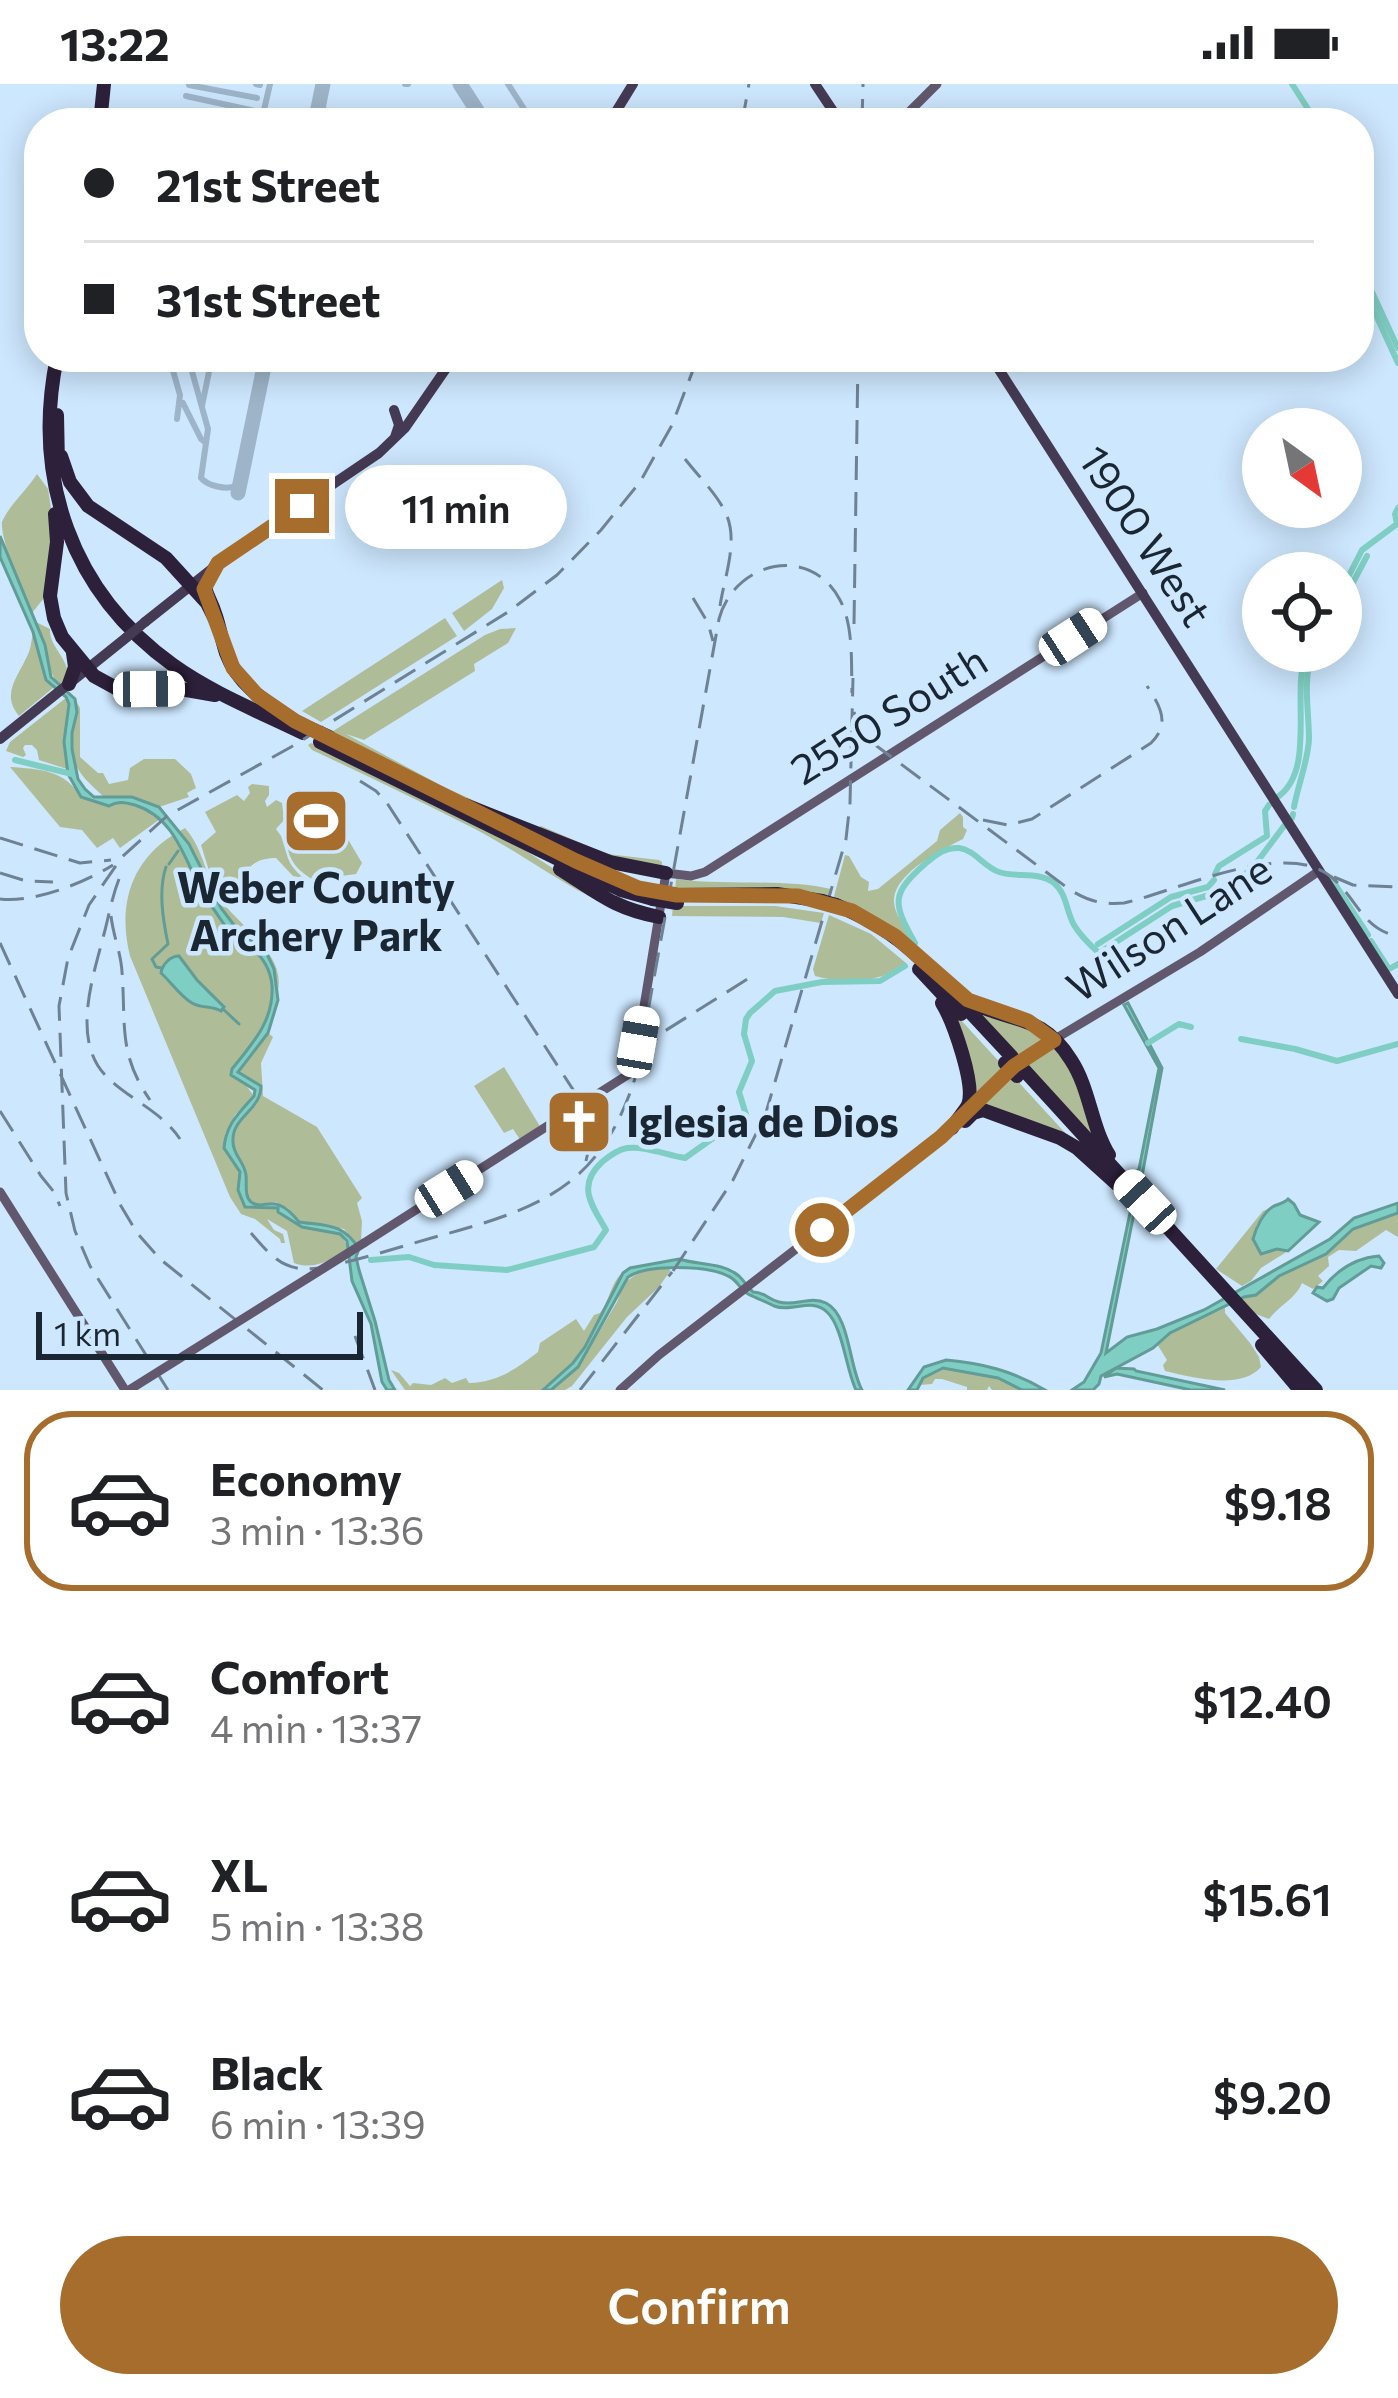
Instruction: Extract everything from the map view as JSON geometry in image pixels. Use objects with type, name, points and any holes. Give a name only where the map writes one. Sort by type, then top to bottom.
[{"type":"highway","points":[[55,372],[50,406],[58,535],[50,596],[57,628],[90,673],[108,686],[188,689],[240,701]]},
{"type":"highway","points":[[64,372],[53,448],[58,500],[69,535],[109,603],[170,663],[240,701],[302,727]]},
{"type":"highway","points":[[53,448],[88,506],[166,558],[207,603],[216,621]]},
{"type":"highway","points":[[53,448],[77,535],[93,568],[130,618],[185,664],[464,809],[654,895],[677,899],[777,894],[883,927],[968,1000],[1060,1036],[1106,1150],[1145,1202]]},
{"type":"highway","points":[[186,579],[216,565]]},
{"type":"highway","points":[[216,565],[204,589],[228,659],[264,701],[302,727]]},
{"type":"highway","points":[[69,684],[74,668],[71,649]]},
{"type":"highway","points":[[69,684],[90,673]]},
{"type":"highway","points":[[464,809],[610,862],[666,873]]},
{"type":"highway","points":[[464,809],[614,905],[659,916]]},
{"type":"highway","points":[[828,907],[902,952],[1145,1202],[1222,1292]]},
{"type":"highway","points":[[902,952],[947,1012],[967,1078],[979,1100],[994,1113]]},
{"type":"highway","points":[[926,965],[1008,1060]]},
{"type":"highway","points":[[1021,1073],[1119,1186],[1290,1361],[1311,1390]]},
{"type":"highway","points":[[952,1128],[968,1102],[967,1078]]},
{"type":"highway","points":[[952,1128],[978,1111],[994,1113],[1064,1140],[1119,1186]]},
{"type":"highway","points":[[1235,1306],[1311,1390]]},
{"type":"main road","points":[[913,108],[937,84]]},
{"type":"main road","points":[[216,565],[406,436],[407,424],[446,372]]},
{"type":"main road","name":"1900 West","points":[[1001,372],[1398,994]]},
{"type":"main road","points":[[393,441],[399,425],[407,424]]},
{"type":"main road","points":[[90,673],[186,579]]},
{"type":"main road","name":"2550 South","points":[[666,873],[691,876],[705,872],[1142,593]]},
{"type":"main road","points":[[0,742],[69,684]]},
{"type":"main road","name":"Wilson Lane","points":[[620,1390],[658,1355],[952,1128],[1014,1066],[1199,952],[1318,871]]},
{"type":"main road","points":[[0,1192],[125,1390],[625,1079],[634,1062],[666,873]]},
{"type":"shaded area","points":[[37,474],[48,489],[53,521],[44,598],[32,613],[8,554],[2,522]]},
{"type":"shaded area","points":[[0,536],[45,645],[51,677],[75,699],[72,749],[78,779],[94,797],[132,797],[159,807],[189,844],[221,908],[267,954],[274,969],[278,1000],[268,1033],[238,1072],[261,1086],[256,1102],[234,1133],[233,1147],[246,1175],[247,1196],[256,1204],[283,1207],[299,1222],[340,1230],[353,1241],[359,1249],[359,1270],[395,1390],[387,1390],[382,1382],[371,1324],[352,1281],[347,1241],[340,1234],[302,1227],[278,1208],[245,1207],[238,1190],[240,1172],[224,1148],[230,1125],[254,1096],[255,1090],[231,1075],[269,1010],[268,969],[225,926],[163,822],[135,805],[109,806],[81,797],[68,774],[64,742],[69,704],[46,680],[33,632],[0,557]]},
{"type":"shaded area","points":[[502,580],[504,588],[492,609],[464,631],[452,613]]},
{"type":"shaded area","points":[[445,618],[457,636],[321,722],[302,711]]},
{"type":"shaded area","points":[[36,622],[50,629],[65,664],[68,677],[60,686],[49,666]]},
{"type":"shaded area","points":[[516,628],[508,643],[474,664],[475,671],[364,740],[346,734],[536,829],[541,826],[607,854],[659,860],[662,867],[617,863],[491,811],[330,733],[485,635]]},
{"type":"shaded area","points":[[33,632],[46,680],[53,688],[19,716],[11,692]]},
{"type":"shaded area","points":[[67,697],[67,769],[39,760],[32,745],[25,745],[23,757],[6,751],[10,742]]},
{"type":"shaded area","points":[[75,699],[80,708],[80,757],[103,773],[109,784],[128,780],[130,768],[144,759],[175,759],[191,774],[196,788],[187,793],[189,797],[159,807],[132,797],[104,797],[74,760]]},
{"type":"shaded area","points":[[311,743],[520,847],[611,906],[653,922],[627,914],[579,891],[487,836],[312,750]]},
{"type":"shaded area","points":[[10,767],[51,773],[67,781],[81,797],[133,804],[160,819],[120,848],[113,838],[97,848],[82,830],[60,827]]},
{"type":"shaded area","points":[[252,784],[269,786],[267,807],[276,800],[282,803],[284,820],[276,829],[290,862],[307,884],[276,858],[265,859],[251,866],[223,897],[201,845],[216,832],[205,812],[237,795],[244,801]]},
{"type":"shaded area","name":"Weber County Archery Park","points":[[302,793],[323,797],[362,863],[356,874],[313,880],[292,861],[287,844],[295,840],[294,802]]},
{"type":"shaded area","points":[[960,813],[967,830],[963,839],[922,863],[897,889],[896,910],[913,944],[833,900],[845,855],[869,882],[868,891],[878,889],[937,841],[940,830]]},
{"type":"shaded area","points":[[185,828],[224,904],[269,954],[278,990],[264,953],[220,907],[180,831]]},
{"type":"shaded area","points":[[173,835],[213,909],[233,936],[258,954],[273,984],[261,1029],[231,1074],[254,1096],[225,1134],[230,1157],[240,1172],[238,1190],[245,1207],[279,1208],[293,1222],[340,1234],[349,1248],[323,1263],[294,1263],[287,1231],[267,1219],[283,1234],[285,1243],[281,1243],[255,1219],[241,1214],[230,1197],[130,956],[125,921],[131,888],[146,859]]},
{"type":"shaded area","points":[[676,879],[831,889],[829,899],[675,891]]},
{"type":"shaded area","points":[[673,906],[775,906],[824,913],[821,923],[783,917],[672,916]]},
{"type":"shaded area","points":[[829,915],[871,934],[906,963],[886,975],[863,980],[815,976]]},
{"type":"shaded area","points":[[179,956],[224,1007],[221,1011],[192,1003],[161,973],[167,961]]},
{"type":"shaded area","points":[[935,992],[1005,1068],[978,1095],[975,1093]]},
{"type":"shaded area","points":[[960,997],[1048,1038],[1017,1059]]},
{"type":"shaded area","points":[[1128,1003],[1162,1068],[1140,1187],[1136,1172],[1159,1068],[1124,1005]]},
{"type":"shaded area","points":[[268,1033],[273,1037],[261,1063],[263,1096],[317,1127],[362,1198],[357,1203],[361,1241],[356,1244],[344,1229],[299,1222],[276,1202],[257,1204],[246,1194],[245,1167],[233,1148],[234,1127],[257,1104],[260,1086],[238,1072]]},
{"type":"shaded area","points":[[1058,1046],[1114,1165],[1024,1066]]},
{"type":"shaded area","points":[[504,1067],[541,1128],[521,1141],[513,1129],[504,1133],[474,1086]]},
{"type":"shaded area","points":[[1012,1075],[1078,1147],[985,1104]]},
{"type":"shaded area","points":[[1288,1199],[1300,1215],[1319,1222],[1288,1251],[1261,1254],[1253,1239],[1258,1225],[1270,1209]]},
{"type":"shaded area","points":[[1398,1203],[1398,1213],[1353,1229],[1326,1254],[1279,1276],[1256,1295],[1170,1333],[1153,1348],[1101,1376],[1093,1390],[1072,1390],[1084,1382],[1101,1353],[1131,1208],[1134,1213],[1106,1353],[1127,1337],[1204,1310],[1330,1239],[1354,1218]]},
{"type":"shaded area","points":[[1274,1206],[1256,1226],[1277,1249],[1288,1251],[1242,1286],[1216,1269],[1263,1211]]},
{"type":"shaded area","points":[[1398,1213],[1398,1237],[1386,1230],[1356,1251],[1339,1250],[1328,1257],[1329,1266],[1318,1276],[1323,1281],[1313,1289],[1302,1283],[1269,1319],[1253,1313],[1240,1299],[1256,1295],[1279,1276],[1326,1254],[1353,1229]]},
{"type":"shaded area","points":[[1379,1256],[1384,1263],[1381,1268],[1371,1266],[1339,1288],[1333,1299],[1327,1301],[1313,1293],[1347,1266]]},
{"type":"shaded area","points":[[679,1259],[725,1268],[753,1292],[779,1302],[826,1303],[845,1330],[862,1390],[856,1390],[837,1328],[821,1308],[774,1306],[748,1294],[728,1276],[677,1267],[628,1277],[578,1367],[551,1390],[543,1390],[585,1347],[623,1273]]},
{"type":"shaded area","points":[[630,1268],[623,1273],[586,1347],[543,1390],[405,1390],[391,1370],[410,1386],[431,1385],[445,1378],[452,1383],[466,1378],[469,1383],[498,1377],[530,1358],[540,1343],[576,1319],[584,1331],[604,1307],[619,1276],[624,1272]]},
{"type":"shaded area","points":[[669,1268],[659,1287],[627,1317],[572,1386],[551,1390],[578,1367],[625,1282],[643,1270]]},
{"type":"shaded area","points":[[1225,1308],[1261,1367],[1230,1380],[1165,1371],[1167,1360],[1157,1344],[1170,1333]]},
{"type":"shaded area","points":[[946,1360],[997,1369],[1045,1390],[1022,1390],[998,1378],[943,1368],[923,1378],[917,1390],[908,1390],[924,1367]]},
{"type":"shaded area","points":[[943,1368],[998,1378],[1022,1390],[992,1390],[989,1386],[967,1390],[942,1379],[920,1385],[923,1378]]},
{"type":"shaded area","points":[[1116,1368],[1225,1390],[1191,1390],[1117,1374],[1104,1377]]},
{"type":"waterway","points":[[1292,84],[1307,108]]},
{"type":"waterway","points":[[1374,296],[1398,348]]},
{"type":"waterway","points":[[1374,311],[1398,363]]},
{"type":"waterway","points":[[1361,552],[1397,524],[1398,508]]},
{"type":"waterway","points":[[1362,565],[1367,556]]},
{"type":"waterway","points":[[1279,796],[1297,768],[1302,672]]},
{"type":"waterway","points":[[1294,807],[1309,739],[1309,672]]},
{"type":"waterway","points":[[15,760],[72,774]]},
{"type":"waterway","points":[[1215,874],[1219,866],[1267,836],[1265,811],[1269,805]]},
{"type":"waterway","points":[[1292,818],[1293,814]]},
{"type":"waterway","points":[[915,943],[899,908],[901,891],[926,863],[949,849],[965,849],[999,872],[1054,883],[1074,925],[1099,953],[1172,906],[1213,894],[1251,870],[1284,826]]},
{"type":"waterway","points":[[169,864],[178,851]]},
{"type":"waterway","points":[[162,968],[152,959],[168,944],[162,895],[166,867]]},
{"type":"waterway","points":[[1331,878],[1368,935]]},
{"type":"waterway","points":[[1098,944],[1171,897],[1208,887],[1214,880]]},
{"type":"waterway","points":[[1371,941],[1389,969],[1398,964]]},
{"type":"waterway","points":[[371,1260],[409,1257],[434,1265],[507,1270],[594,1247],[606,1230],[588,1187],[605,1160],[627,1148],[685,1158],[716,1136],[741,1130],[747,1118],[739,1092],[752,1061],[744,1034],[750,1013],[775,991],[822,982],[880,981],[905,966]]},
{"type":"waterway","points":[[223,1009],[239,1024]]},
{"type":"waterway","points":[[1148,1043],[1179,1024],[1191,1027]]},
{"type":"waterway","points":[[1241,1039],[1337,1061],[1398,1044]]},
{"type":"taxiway","points":[[256,84],[260,85]]},
{"type":"taxiway","points":[[264,108],[270,84]]},
{"type":"taxiway","points":[[508,84],[523,108]]},
{"type":"taxiway","points":[[189,85],[257,98]]},
{"type":"taxiway","points":[[186,96],[241,108]]},
{"type":"taxiway","points":[[173,372],[180,395],[177,419]]},
{"type":"taxiway","points":[[192,372],[208,429],[201,478],[222,487],[236,486],[240,480]]},
{"type":"taxiway","points":[[202,406],[209,372]]},
{"type":"taxiway","points":[[183,403],[206,443]]},
{"type":"runway","points":[[318,108],[323,84]]},
{"type":"runway","points":[[460,84],[475,108]]},
{"type":"runway","points":[[238,493],[263,372]]},
{"type":"railway","points":[[745,108],[749,84]]},
{"type":"railway","points":[[862,108],[863,84]]},
{"type":"railway","points":[[168,1390],[90,1266],[66,1193],[59,1006],[68,958],[89,905],[122,857],[167,816],[291,747],[508,612],[557,575],[640,482],[672,425],[692,372]]},
{"type":"railway","points":[[854,624],[858,372]]},
{"type":"railway","points":[[685,459],[719,501],[730,527],[731,549],[720,606]]},
{"type":"railway","points":[[251,1233],[287,1265],[318,1268],[507,1215],[563,1187],[586,1167],[623,1111],[637,1072],[719,619],[727,599],[756,573],[774,567],[811,571],[827,582],[848,622],[852,693]]},
{"type":"railway","points":[[693,598],[713,641]]},
{"type":"railway","points":[[673,1271],[733,1180],[765,1116],[846,839],[853,678]]},
{"type":"railway","points":[[983,820],[1008,825],[1032,819],[1151,743],[1162,721],[1147,686]]},
{"type":"railway","points":[[854,712],[874,744],[1089,899],[1124,903],[1230,871],[1286,863],[1310,866],[1330,876],[1368,920],[1398,936]]},
{"type":"railway","points":[[360,781],[387,803],[585,1108],[592,1133],[586,1161]]},
{"type":"railway","points":[[0,838],[80,863],[111,860]]},
{"type":"railway","points":[[0,899],[58,890],[113,865]]},
{"type":"railway","points":[[0,873],[53,882]]},
{"type":"railway","points":[[1334,877],[1353,885],[1398,887]]},
{"type":"railway","points":[[119,879],[90,989],[90,1046],[108,1078],[180,1139]]},
{"type":"railway","points":[[111,916],[121,965],[128,1053],[150,1100]]},
{"type":"railway","points":[[0,943],[137,1233],[160,1259],[323,1390]]},
{"type":"railway","points":[[642,1057],[660,1034],[754,975]]},
{"type":"railway","points":[[0,1111],[60,1206]]},
{"type":"railway","points":[[580,1390],[672,1272]]},
{"type":"railway","points":[[355,1336],[375,1390]]},
{"type":"place","name":"Weber County Archery Park","points":[[316,821]]},
{"type":"place","name":"Iglesia de Dios","points":[[579,1122]]},
{"type":"route","points":[[302,506],[218,563],[204,589],[228,659],[264,701],[551,849],[638,888],[677,895],[798,896],[852,911],[895,936],[968,1000],[1028,1021],[1054,1040],[1014,1066],[941,1137],[822,1230]]}]
